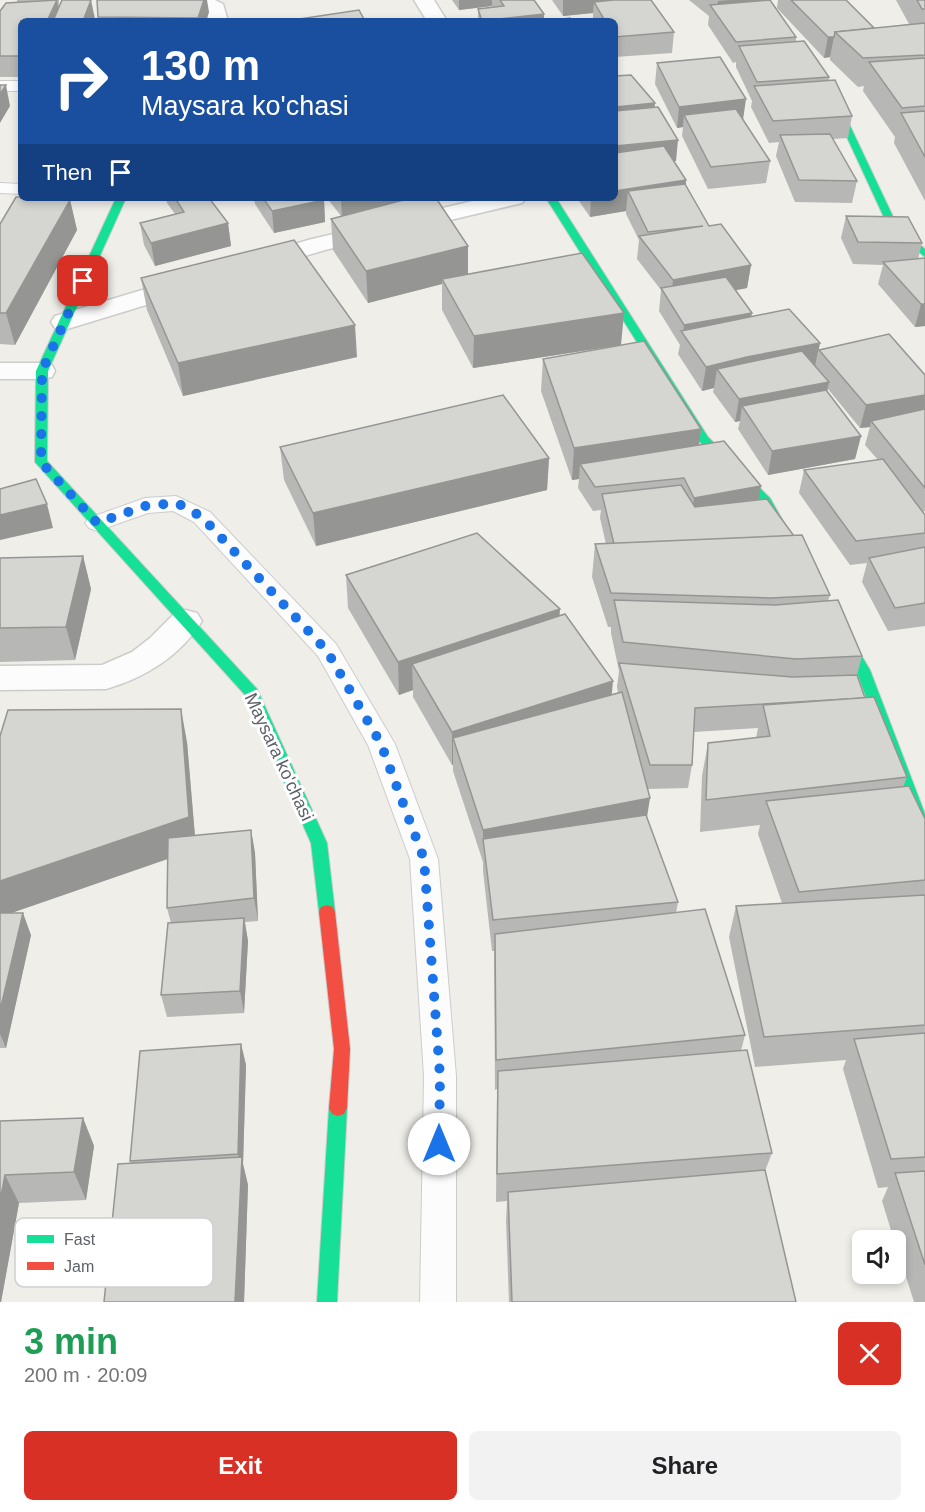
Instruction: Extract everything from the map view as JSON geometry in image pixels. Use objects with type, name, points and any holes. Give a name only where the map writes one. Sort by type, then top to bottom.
[{"type":"street","points":[[201,0],[216,8],[218,18]]},
{"type":"street","points":[[424,0],[435,18]]},
{"type":"street","points":[[819,76],[826,85],[893,226],[925,254]]},
{"type":"street","name":"Maysara ko'chasi","points":[[120,201],[42,371],[41,462],[252,693],[319,843],[342,1049],[327,1302]]},
{"type":"street","points":[[240,268],[317,244],[501,201]]},
{"type":"street","points":[[553,201],[704,439],[766,501],[795,551]]},
{"type":"street","points":[[64,322],[207,278]]},
{"type":"street","points":[[0,371],[42,371]]},
{"type":"street","points":[[829,611],[863,670],[925,834]]},
{"type":"street","points":[[0,678],[106,677],[144,660],[162,646],[186,621]]},
{"type":"lane","points":[[0,86],[18,87]]},
{"type":"lane","points":[[0,188],[18,189]]},
{"type":"lane","points":[[97,523],[145,506],[177,503],[202,517],[327,651],[381,744],[424,859],[440,1076],[438,1302]]},
{"type":"building","points":[[57,0],[48,18],[18,18],[18,56],[0,56],[0,11],[6,3]]},
{"type":"building","points":[[62,0],[91,0],[84,18],[54,18]]},
{"type":"building","points":[[97,0],[204,0],[198,18],[98,17]]},
{"type":"building","points":[[500,0],[534,0],[544,14],[481,18],[478,9],[504,6]]},
{"type":"building","points":[[651,0],[674,32],[618,37],[618,18],[603,18],[594,2]]},
{"type":"building","points":[[770,0],[796,37],[736,42],[710,5]]},
{"type":"building","points":[[791,0],[846,0],[874,28],[835,32],[834,37],[828,37]]},
{"type":"building","points":[[917,0],[925,0],[925,9],[922,9]]},
{"type":"building","points":[[359,10],[363,18],[306,18]]},
{"type":"building","points":[[925,23],[925,55],[863,58],[835,32]]},
{"type":"building","points":[[804,41],[829,77],[757,82],[739,46]]},
{"type":"building","points":[[720,57],[746,99],[679,107],[657,63]]},
{"type":"building","points":[[925,58],[925,106],[902,108],[869,62]]},
{"type":"building","points":[[631,75],[655,103],[618,107],[618,76]]},
{"type":"building","points":[[835,80],[852,116],[773,121],[754,86]]},
{"type":"building","points":[[0,85],[6,85],[0,94]]},
{"type":"building","points":[[658,107],[678,140],[618,146],[618,111]]},
{"type":"building","points":[[736,109],[770,161],[711,167],[684,115]]},
{"type":"building","points":[[925,111],[925,157],[901,113]]},
{"type":"building","points":[[830,134],[857,181],[799,180],[780,135]]},
{"type":"building","points":[[664,146],[686,180],[618,191],[618,153]]},
{"type":"building","points":[[685,184],[709,226],[721,224],[751,265],[673,280],[639,236],[703,226],[648,232],[628,191]]},
{"type":"building","points":[[16,197],[18,201],[69,201],[6,313],[0,313],[0,224]]},
{"type":"building","points":[[177,201],[211,201],[228,223],[151,243],[140,223],[184,212]]},
{"type":"building","points":[[265,201],[319,201],[272,211]]},
{"type":"building","points":[[400,201],[438,201],[468,246],[366,271],[331,219]]},
{"type":"building","points":[[846,216],[908,217],[922,243],[858,242]]},
{"type":"building","points":[[294,240],[355,325],[178,363],[141,278]]},
{"type":"building","points":[[582,253],[624,313],[474,336],[442,279]]},
{"type":"building","points":[[925,258],[925,304],[921,304],[883,262]]},
{"type":"building","points":[[726,277],[752,313],[684,325],[661,288]]},
{"type":"building","points":[[789,309],[820,343],[706,367],[681,331]]},
{"type":"building","points":[[889,334],[925,375],[925,395],[866,405],[819,350]]},
{"type":"building","points":[[644,341],[701,429],[574,448],[543,359]]},
{"type":"building","points":[[802,351],[829,382],[739,399],[717,369]]},
{"type":"building","points":[[826,390],[861,436],[772,451],[742,406]]},
{"type":"building","points":[[503,395],[549,458],[313,513],[280,447]]},
{"type":"building","points":[[925,409],[925,488],[871,421]]},
{"type":"building","points":[[724,441],[761,486],[694,498],[684,478],[595,487],[580,464]]},
{"type":"building","points":[[883,459],[925,515],[925,533],[856,541],[804,470]]},
{"type":"building","points":[[36,479],[47,504],[0,515],[0,489]]},
{"type":"building","points":[[681,485],[695,507],[767,499],[794,536],[614,544],[602,494]]},
{"type":"building","points":[[477,533],[560,609],[398,662],[346,575]]},
{"type":"building","points":[[802,535],[830,595],[771,598],[611,593],[595,544]]},
{"type":"building","points":[[925,547],[925,603],[895,608],[869,558]]},
{"type":"building","points":[[83,556],[66,627],[0,628],[0,558]]},
{"type":"building","points":[[614,600],[775,605],[838,600],[862,656],[796,659],[623,642]]},
{"type":"building","points":[[565,614],[613,681],[452,732],[412,664]]},
{"type":"building","points":[[619,663],[793,677],[857,675],[865,698],[695,708],[692,765],[650,765]]},
{"type":"building","points":[[622,692],[650,798],[483,830],[453,738]]},
{"type":"building","points":[[874,697],[907,777],[706,800],[708,743],[770,736],[763,705]]},
{"type":"building","points":[[181,709],[189,817],[0,881],[0,736],[8,710]]},
{"type":"building","points":[[909,786],[925,819],[925,880],[799,892],[766,801]]},
{"type":"building","points":[[646,815],[678,902],[493,920],[483,839]]},
{"type":"building","points":[[251,830],[254,898],[167,908],[168,838]]},
{"type":"building","points":[[925,895],[925,1025],[764,1037],[736,906]]},
{"type":"building","points":[[705,909],[745,1035],[496,1060],[495,934]]},
{"type":"building","points":[[0,913],[23,913],[0,1011]]},
{"type":"building","points":[[244,918],[240,991],[161,995],[168,923]]},
{"type":"building","points":[[925,1033],[925,1157],[891,1159],[854,1039]]},
{"type":"building","points":[[241,1044],[238,1154],[130,1161],[140,1051]]},
{"type":"building","points":[[747,1050],[772,1153],[497,1174],[498,1071]]},
{"type":"building","points":[[83,1118],[74,1172],[5,1175],[0,1201],[0,1121]]},
{"type":"building","points":[[242,1157],[235,1302],[104,1302],[106,1287],[213,1287],[213,1218],[113,1218],[118,1164]]},
{"type":"building","points":[[765,1170],[796,1302],[512,1302],[508,1192]]},
{"type":"building","points":[[925,1171],[925,1265],[895,1173]]},
{"type":"traffic: fast","points":[[830,92],[893,226],[925,254]]},
{"type":"traffic: fast","points":[[120,201],[42,371],[41,462],[252,693],[319,843],[327,912]]},
{"type":"traffic: fast","points":[[553,201],[704,439],[766,501],[786,537]]},
{"type":"traffic: fast","points":[[837,626],[863,670],[925,834]]},
{"type":"traffic: fast","points":[[327,1302],[338,1108]]},
{"type":"traffic: jam","points":[[327,912],[342,1049],[338,1108]]},
{"type":"route","points":[[83,281],[42,371],[41,462],[97,523],[145,506],[177,503],[202,517],[327,651],[381,744],[424,859],[440,1076],[439,1144]]}]
